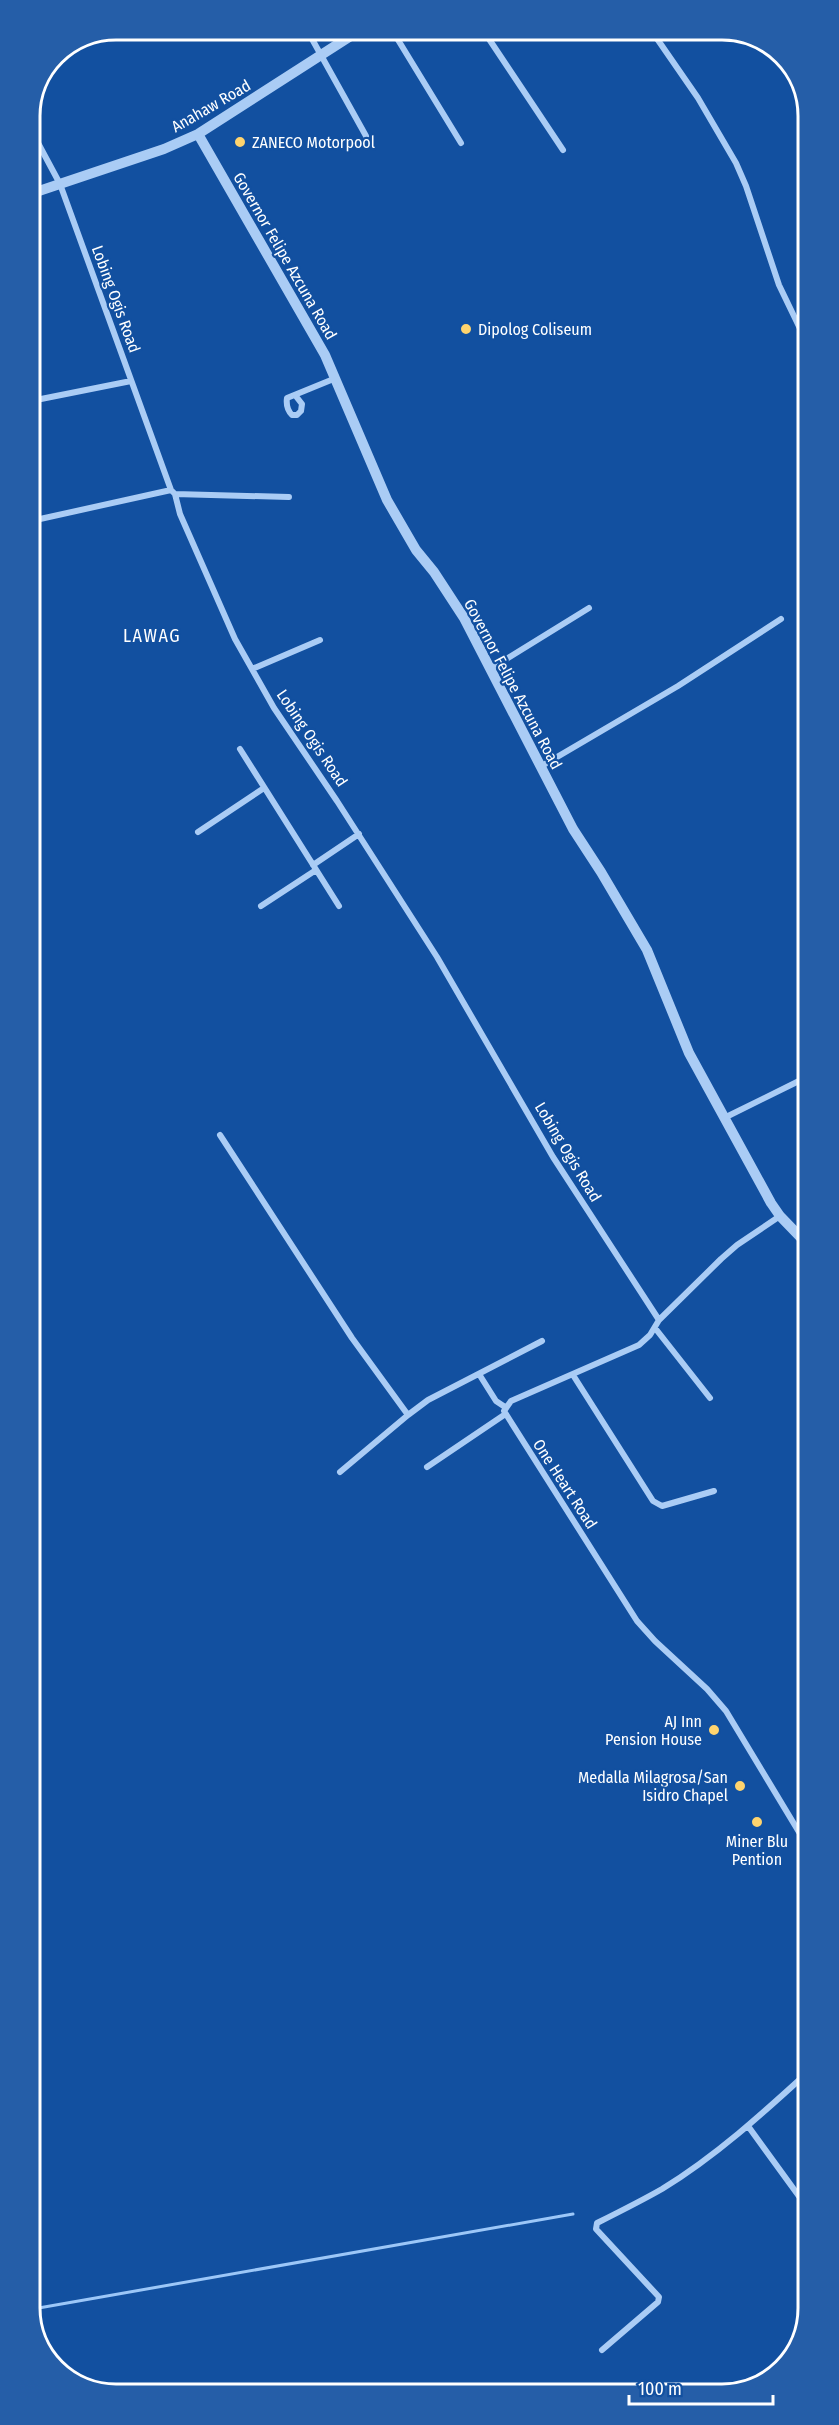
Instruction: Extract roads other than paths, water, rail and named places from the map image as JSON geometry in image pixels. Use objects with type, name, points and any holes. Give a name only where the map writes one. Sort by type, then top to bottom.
[{"type":"street","points":[[313,40],[366,136]]},
{"type":"street","name":"Anahaw Road","points":[[40,191],[164,149],[198,134],[344,40]]},
{"type":"street","points":[[398,40],[461,143]]},
{"type":"street","points":[[490,41],[563,150]]},
{"type":"street","points":[[659,41],[698,98],[736,163],[750,196],[779,285],[798,324]]},
{"type":"street","name":"Governor Felipe Azcuna Road","points":[[198,134],[308,324],[336,378],[371,467],[387,500],[416,550],[434,572],[464,618],[573,829],[647,950],[689,1053],[723,1118],[780,1216],[798,1235]]},
{"type":"street","name":"Lobing Ogis Road","points":[[40,147],[60,184],[180,514],[235,639],[274,708],[437,957],[553,1156],[659,1320]]},
{"type":"street","points":[[295,395],[336,378]]},
{"type":"street","points":[[40,399],[131,381]]},
{"type":"street","points":[[40,519],[173,492],[289,497]]},
{"type":"street","points":[[490,669],[589,608]]},
{"type":"street","points":[[540,767],[678,686],[781,619]]},
{"type":"street","points":[[252,669],[320,640]]},
{"type":"street","points":[[240,749],[339,906]]},
{"type":"street","points":[[198,832],[264,788]]},
{"type":"street","points":[[261,906],[358,834]]},
{"type":"street","points":[[723,1118],[798,1081]]},
{"type":"street","points":[[220,1135],[352,1338],[408,1415]]},
{"type":"street","points":[[428,1467],[505,1411],[511,1401],[639,1345],[655,1328],[659,1320],[737,1245],[780,1216]]},
{"type":"street","points":[[655,1328],[710,1398]]},
{"type":"street","points":[[340,1472],[428,1400],[542,1341]]},
{"type":"street","name":"One Heart Road","points":[[479,1374],[505,1411],[637,1621],[655,1641],[707,1689],[726,1711],[798,1830]]},
{"type":"street","points":[[573,1375],[653,1501],[662,1506],[714,1491]]},
{"type":"street","points":[[602,2350],[658,2302],[660,2297],[596,2229],[597,2223],[663,2188],[748,2126],[798,2081]]},
{"type":"street","points":[[748,2126],[798,2195]]},
{"type":"waterway","points":[[40,2308],[573,2214]]},
{"type":"place","name":"ZANECO Motorpool","points":[[240,142]]},
{"type":"place","name":"Dipolog Coliseum","points":[[466,329]]},
{"type":"place","name":"AJ Inn Pension House","points":[[714,1730]]},
{"type":"place","name":"Medalla Milagrosa/San Isidro Chapel","points":[[740,1786]]},
{"type":"place","name":"Miner Blu Pention","points":[[757,1822]]},
{"type":"district","name":"LAWAG","points":[[152,636]]}]
